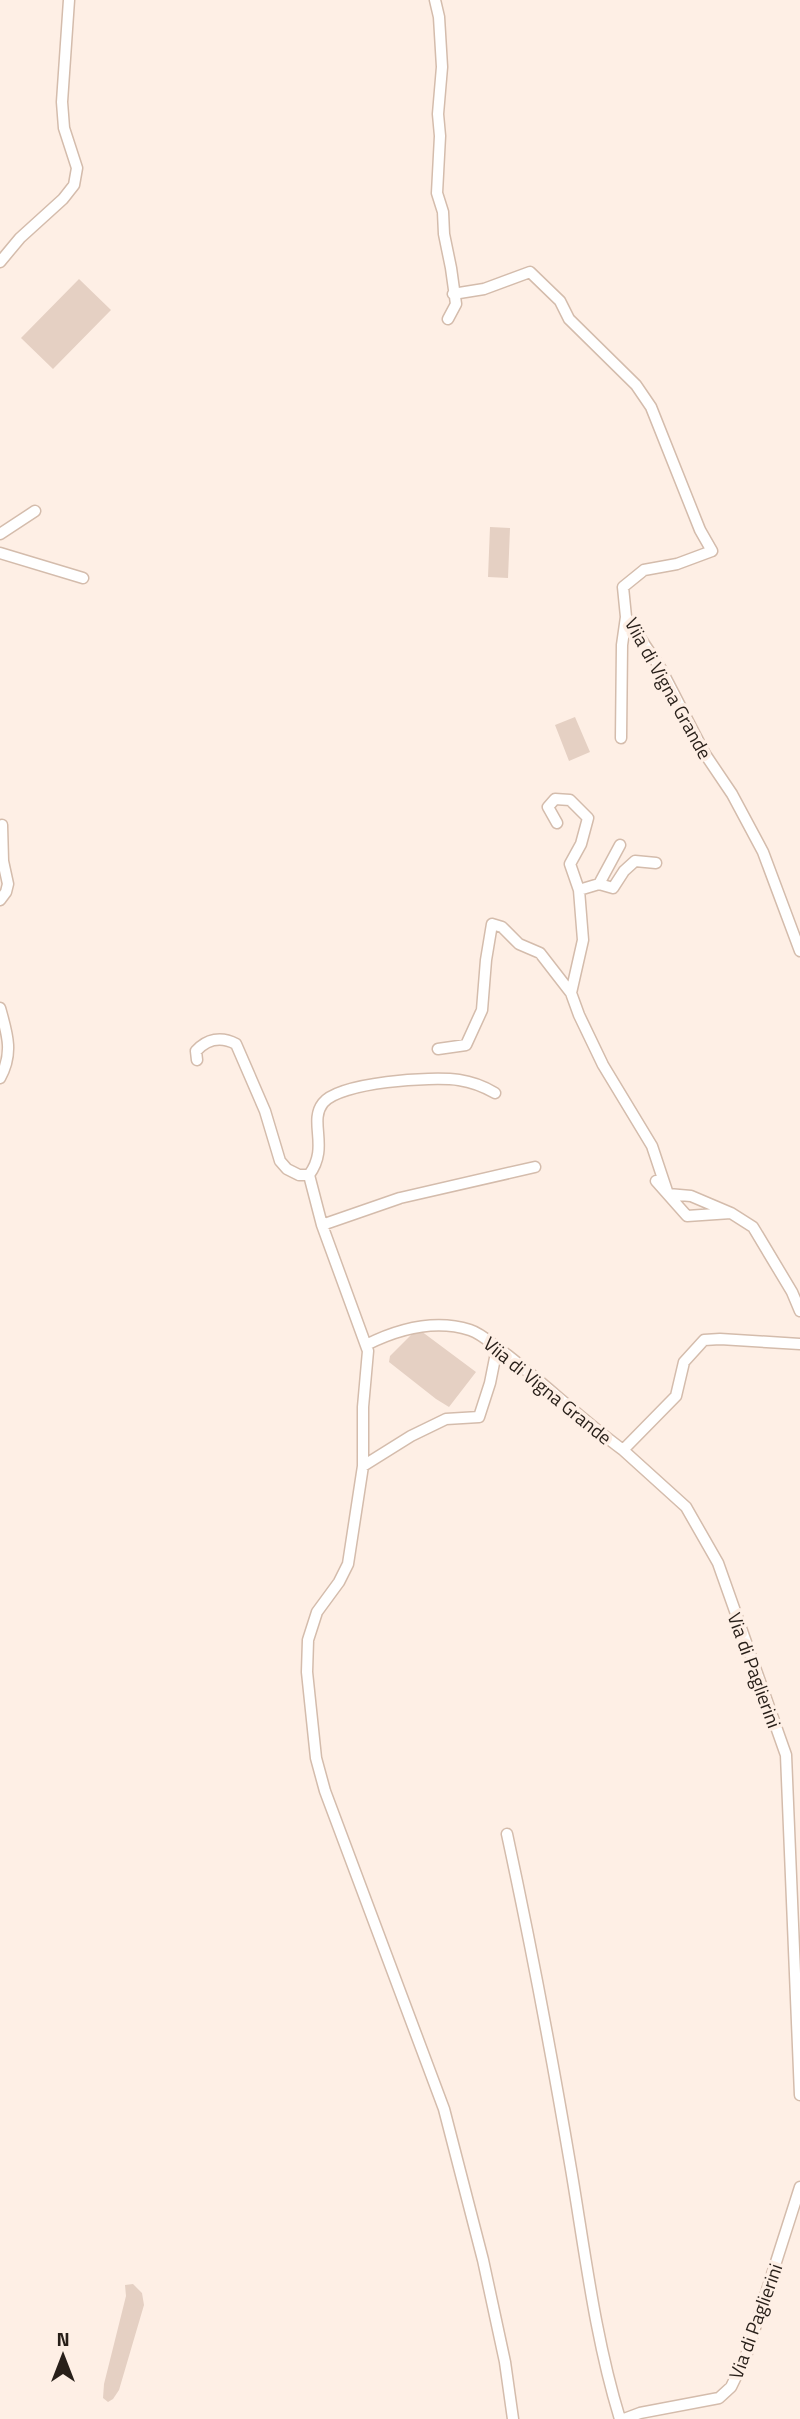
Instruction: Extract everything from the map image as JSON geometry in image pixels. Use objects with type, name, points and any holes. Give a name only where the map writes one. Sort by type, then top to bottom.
[{"type":"street","points":[[0,262],[20,238],[63,199],[74,185],[77,168],[64,128],[62,103],[69,0]]},
{"type":"street","points":[[435,0],[439,17],[442,67],[438,114],[440,136],[437,193],[443,212],[456,304],[448,319]]},
{"type":"street","name":"Viia di Vigna Grande","points":[[453,294],[484,289],[530,272],[560,301],[569,319],[636,385],[652,407],[700,530],[712,551],[677,564],[644,570],[623,587],[626,617],[661,668],[705,754],[732,794],[763,852],[800,951]]},
{"type":"street","points":[[0,534],[35,510]]},
{"type":"street","points":[[0,553],[83,578]]},
{"type":"street","points":[[621,738],[622,645],[626,617]]},
{"type":"street","points":[[557,823],[548,807],[555,799],[570,800],[588,818],[581,844],[570,864],[579,890],[583,940],[571,993]]},
{"type":"street","points":[[0,900],[8,884],[3,861],[2,825]]},
{"type":"street","points":[[599,884],[620,845]]},
{"type":"street","points":[[579,890],[599,884],[613,888],[624,871],[635,861],[656,863]]},
{"type":"street","points":[[438,1049],[466,1045],[482,1010],[492,924],[502,927],[519,944],[540,953],[571,993],[603,1065],[652,1146],[668,1194]]},
{"type":"street","points":[[0,1007],[10,1052],[0,1078]]},
{"type":"street","points":[[197,1059],[196,1051],[208,1042],[219,1038],[236,1044],[261,1100],[279,1161],[299,1175],[309,1175]]},
{"type":"street","points":[[309,1175],[316,1166],[319,1155],[317,1115],[322,1104],[332,1094],[416,1078],[459,1080],[479,1084],[495,1093]]},
{"type":"street","points":[[322,1225],[400,1198],[535,1167]]},
{"type":"street","points":[[309,1175],[322,1225],[368,1351],[362,1439],[363,1466],[348,1564],[339,1583],[317,1612],[308,1640],[307,1672],[316,1758],[325,1791],[444,2109],[505,2362],[513,2419]]},
{"type":"street","points":[[656,1181],[687,1216],[731,1213]]},
{"type":"street","points":[[668,1194],[691,1196],[731,1213],[753,1227],[792,1292],[800,1311]]},
{"type":"street","name":"Viia di Vigna Grande","points":[[366,1345],[411,1328],[452,1326],[474,1331],[538,1378],[592,1427],[623,1450],[676,1396],[684,1362],[704,1340],[800,1345]]},
{"type":"street","points":[[363,1466],[411,1436],[446,1419],[479,1417],[497,1348]]},
{"type":"street","name":"Via di Paglierini","points":[[623,1450],[686,1507],[718,1563],[786,1755],[800,2095]]},
{"type":"street","points":[[507,1834],[525,1916],[603,2355],[622,2419]]},
{"type":"street","name":"Via di Paglierini","points":[[622,2419],[719,2398],[731,2387],[746,2356],[800,2186]]},
{"type":"shaded area","points":[[79,279],[111,310],[53,369],[21,338]]},
{"type":"shaded area","points":[[490,527],[510,528],[508,578],[488,577]]},
{"type":"shaded area","points":[[575,717],[590,752],[569,761],[555,725]]},
{"type":"shaded area","points":[[421,1331],[476,1372],[449,1407],[389,1362],[390,1356],[414,1332]]},
{"type":"shaded area","points":[[133,2284],[142,2293],[144,2305],[119,2390],[108,2402],[103,2398],[104,2384],[126,2296],[125,2285]]}]
